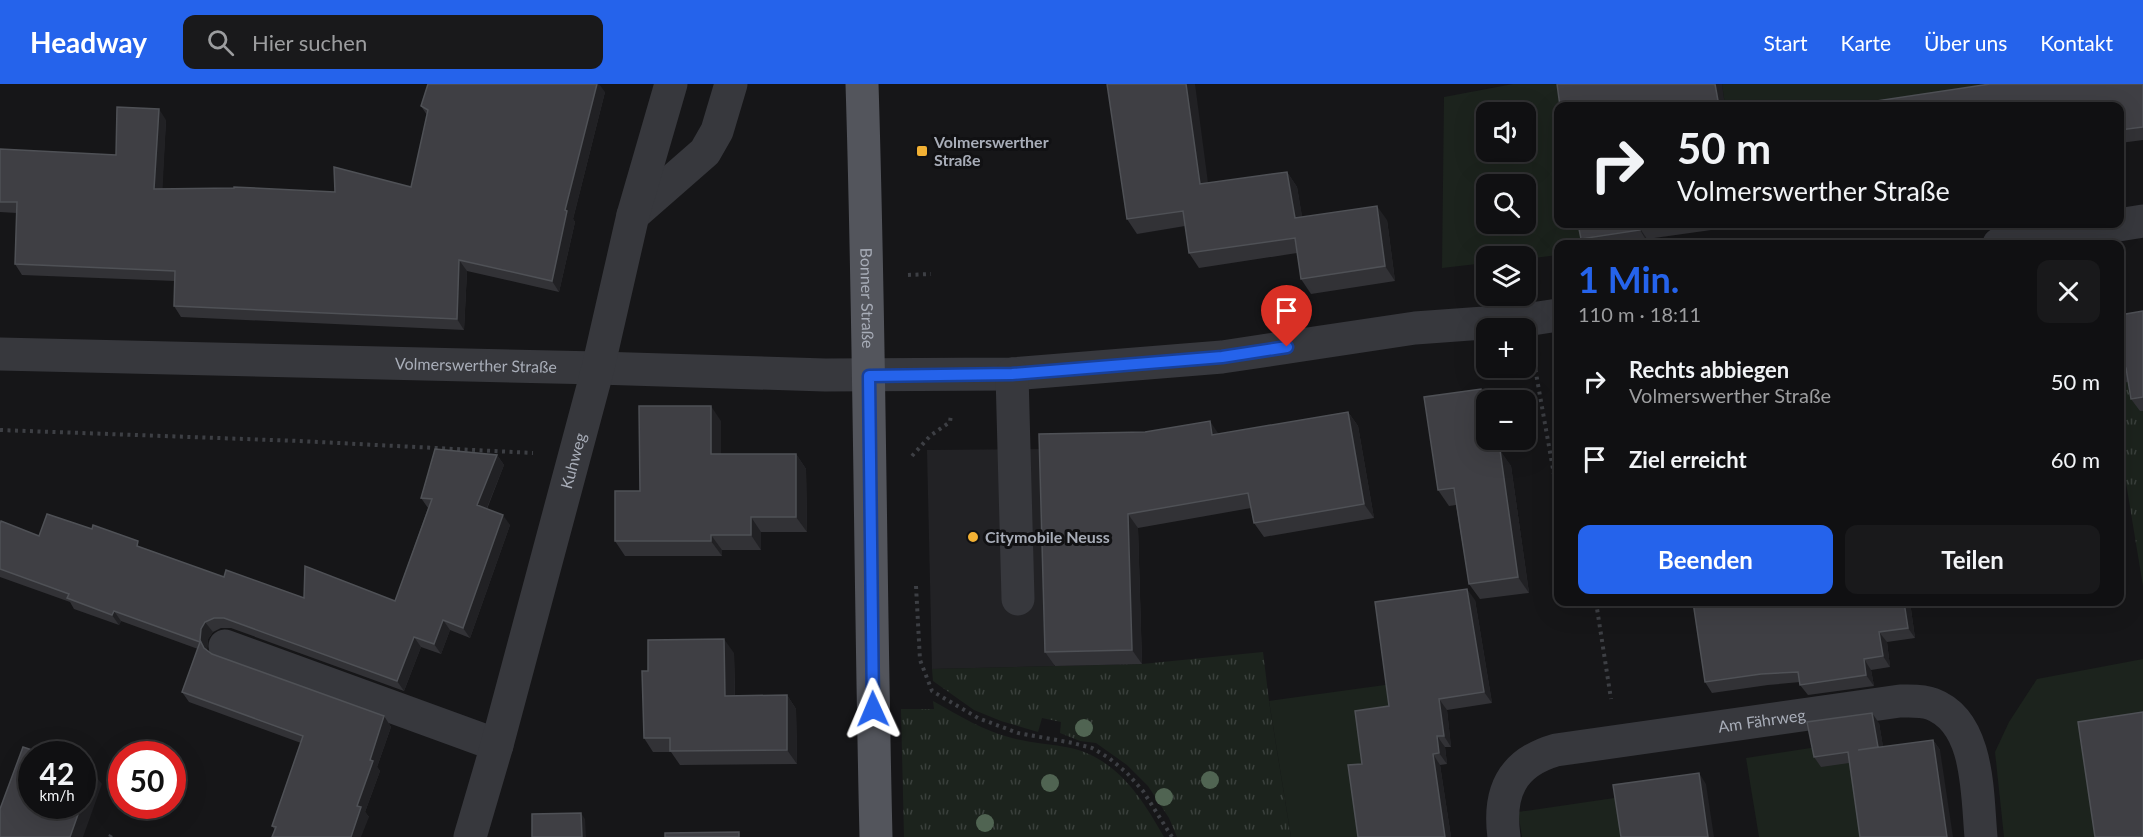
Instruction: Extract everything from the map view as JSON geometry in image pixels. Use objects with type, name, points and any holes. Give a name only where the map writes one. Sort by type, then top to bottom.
[{"type":"main road","name":"Bonner Straße","points":[[862,84],[876,837]]},
{"type":"street","name":"Kuhweg","points":[[470,837],[497,746],[598,368],[633,215],[671,84]]},
{"type":"street","points":[[633,215],[705,152],[717,131],[730,84]]},
{"type":"street","points":[[2124,224],[2143,221]]},
{"type":"street","points":[[2024,240],[2099,228]]},
{"type":"street","name":"Volmerswerther Straße","points":[[1536,318],[1554,316]]},
{"type":"street","name":"Volmerswerther Straße","points":[[0,354],[869,376],[1012,374],[1222,357],[1415,328],[1476,324]]},
{"type":"street","points":[[1012,374],[1018,599]]},
{"type":"street","points":[[225,646],[497,746]]},
{"type":"street","name":"Am Fährweg","points":[[1503,837],[1501,820],[1503,801],[1510,783],[1519,769],[1536,757],[1556,750],[1900,701],[1933,704],[1957,723],[1967,740],[1972,757],[1982,837]]},
{"type":"path","points":[[911,457],[930,436],[951,422],[952,375]]},
{"type":"path","points":[[1536,375],[1554,475]]},
{"type":"path","points":[[0,430],[299,441],[574,455]]},
{"type":"path","points":[[916,577],[920,660],[932,691],[978,718],[1018,733],[1092,748],[1109,758],[1143,791],[1172,837]]},
{"type":"path","points":[[1597,606],[1618,741]]},
{"type":"shaded area","points":[[1049,449],[1054,666],[932,669],[927,450]]},
{"type":"green space","points":[[1513,84],[1564,84],[1566,102],[1554,102],[1554,228],[1586,228],[1587,240],[1554,240],[1554,256],[1536,258],[1536,246],[1476,246],[1476,264],[1442,268],[1444,97]]},
{"type":"green space","points":[[1722,84],[2080,84],[1956,102],[1724,102]]},
{"type":"green space","points":[[2133,373],[2143,411],[2143,586],[2124,470],[2124,374]]},
{"type":"green space","points":[[1263,652],[1291,837],[1177,837],[1169,818],[1148,786],[1127,765],[1096,743],[1080,741],[1060,733],[1061,722],[1042,718],[1038,732],[974,710],[933,681],[932,669],[1142,664]]},
{"type":"green space","points":[[2143,659],[2143,723],[2119,837],[2004,837],[1995,752],[2009,722],[2037,679]]},
{"type":"green space","points":[[1392,684],[1397,717],[1364,837],[1291,837],[1269,701]]},
{"type":"green space","points":[[933,701],[971,722],[1002,735],[1071,748],[1102,761],[1115,771],[1137,795],[1164,837],[904,837],[901,709],[934,709]]},
{"type":"green space","points":[[1817,747],[1855,762],[1866,837],[1759,837],[1746,758]]},
{"type":"green space","points":[[1621,797],[1627,837],[1522,837],[1518,812]]},
{"type":"building","points":[[428,84],[597,84],[565,210],[567,211],[552,281],[459,260],[457,319],[174,306],[175,271],[15,264],[17,202],[0,202],[0,149],[116,155],[117,107],[159,109],[154,189],[234,187],[335,192],[334,167],[411,187],[428,110],[421,106]]},
{"type":"building","points":[[1107,84],[1186,84],[1200,184],[1287,172],[1295,218],[1377,206],[1385,266],[1301,279],[1295,238],[1189,253],[1183,211],[1127,219]]},
{"type":"building","points":[[1557,84],[1715,84],[1718,102],[1559,102]]},
{"type":"building","points":[[1990,84],[2143,84],[2143,127],[2124,129],[2124,102],[1869,102]]},
{"type":"building","points":[[1579,228],[1639,228],[1640,230],[1581,239]]},
{"type":"building","points":[[2143,311],[2143,397],[2131,399],[2126,368],[2124,368],[2124,314]]},
{"type":"building","points":[[1481,389],[1476,390],[1476,450],[1500,450],[1518,577],[1469,584],[1454,488],[1438,490],[1424,397]]},
{"type":"building","points":[[639,406],[711,406],[711,454],[796,454],[796,517],[751,517],[751,535],[711,535],[711,541],[615,541],[615,491],[640,491]]},
{"type":"building","points":[[1348,412],[1364,504],[1254,523],[1248,493],[1128,514],[1132,650],[1045,652],[1039,434],[1145,432],[1210,421],[1212,435]]},
{"type":"building","points":[[435,449],[497,455],[477,505],[503,515],[463,628],[443,620],[434,644],[414,637],[397,681],[224,618],[214,618],[205,622],[201,629],[200,640],[204,648],[212,654],[384,716],[370,760],[373,761],[357,806],[361,807],[351,837],[272,837],[276,827],[272,826],[303,736],[182,692],[200,642],[114,611],[112,615],[67,598],[69,594],[0,569],[1,521],[39,536],[47,514],[92,529],[93,525],[138,541],[137,546],[224,577],[226,570],[304,598],[305,566],[395,601],[432,499],[421,498]]},
{"type":"building","points":[[1467,589],[1484,692],[1439,699],[1444,736],[1437,736],[1439,753],[1433,754],[1445,837],[1358,837],[1348,765],[1362,764],[1355,711],[1389,706],[1375,602]]},
{"type":"building","points":[[1694,606],[1905,606],[1908,628],[1879,632],[1883,656],[1864,659],[1866,675],[1800,685],[1798,672],[1761,674],[1705,682]]},
{"type":"building","points":[[724,639],[725,696],[787,695],[787,750],[670,751],[670,738],[644,738],[642,671],[648,671],[648,640]]},
{"type":"building","points":[[2143,712],[2143,837],[2095,837],[2078,722]]},
{"type":"building","points":[[1872,713],[1878,747],[1858,750],[1933,740],[1947,837],[1860,837],[1848,752],[1814,757],[1807,722]]},
{"type":"building","points":[[18,760],[18,819],[76,819],[70,837],[0,837],[0,809]]},
{"type":"building","points":[[1699,773],[1708,837],[1621,837],[1613,785]]},
{"type":"building","points":[[581,813],[582,837],[532,837],[532,814]]},
{"type":"building","points":[[739,832],[739,837],[665,837],[665,833]]},
{"type":"place","name":"Volmerswerther Straße","points":[[922,151]]},
{"type":"place","name":"Citymobile Neuss","points":[[973,537]]},
{"type":"route","points":[[873,709],[869,376],[1012,374],[1222,357],[1287,347]]}]
